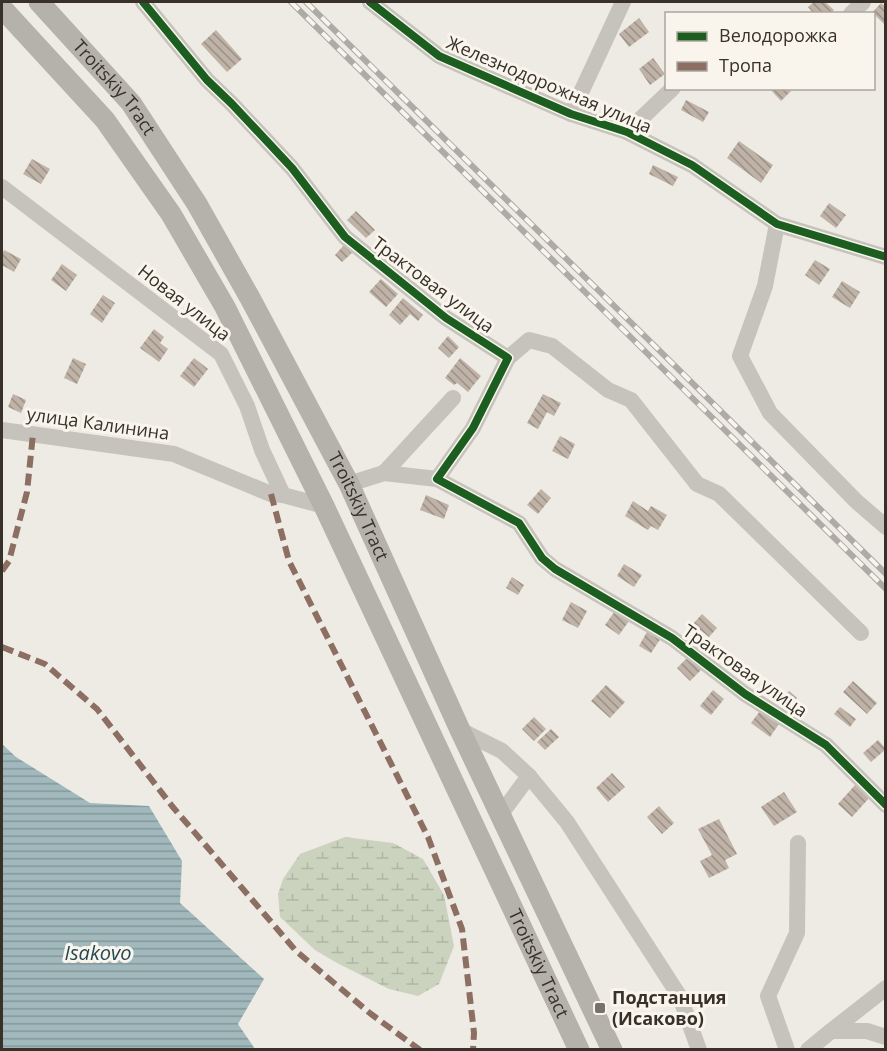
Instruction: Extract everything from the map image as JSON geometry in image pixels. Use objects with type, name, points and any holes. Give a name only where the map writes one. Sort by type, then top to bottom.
[{"type":"main road","name":"Troitskiy Tract","points":[[39,2],[131,103],[197,204],[250,298],[349,484],[460,730],[612,1050]]},
{"type":"main road","name":"Troitskiy Tract","points":[[2,8],[105,120],[171,214],[225,308],[324,506],[579,1050]]},
{"type":"street","name":"Трактовая улица","points":[[143,2],[207,80],[292,168],[345,237],[446,318],[508,358]]},
{"type":"street","name":"Железнодорожная улица","points":[[370,2],[439,56],[571,114],[627,132],[692,165],[777,224],[885,257]]},
{"type":"street","points":[[571,114],[624,2]]},
{"type":"street","name":"Железнодорожная улица","points":[[627,132],[671,90]]},
{"type":"street","name":"Новая улица","points":[[2,187],[220,354],[247,406],[262,450],[283,495]]},
{"type":"street","points":[[777,224],[765,286],[740,356],[770,413],[856,501],[885,526]]},
{"type":"street","points":[[349,484],[384,473],[436,479],[473,429],[508,358],[529,340],[552,346],[608,390],[631,400],[697,484],[719,494],[861,633]]},
{"type":"street","points":[[384,473],[453,398]]},
{"type":"street","name":"улица Калинина","points":[[2,430],[174,454],[271,494],[324,506]]},
{"type":"street","name":"Трактовая улица","points":[[436,479],[519,523],[542,558],[555,569],[672,638],[745,694],[826,745],[885,805]]},
{"type":"street","points":[[460,730],[502,751],[529,776],[567,822],[680,997],[699,1050]]},
{"type":"street","points":[[500,815],[529,776]]},
{"type":"street","points":[[787,1050],[768,996],[797,933],[798,843]]},
{"type":"street","points":[[808,1050],[885,988]]},
{"type":"street","points":[[831,1031],[867,1031],[885,1038]]},
{"type":"green space","points":[[345,837],[393,843],[423,859],[444,895],[454,946],[439,984],[418,996],[389,989],[337,963],[315,950],[280,917],[278,894],[283,879],[300,854]]},
{"type":"water","name":"Isakovo","points":[[2,744],[16,757],[90,803],[149,806],[182,861],[180,903],[264,979],[238,1024],[255,1049],[2,1049]]},
{"type":"building","points":[[814,2],[825,2],[834,10],[832,12],[812,12],[808,7]]},
{"type":"building","points":[[881,3],[886,7],[886,26],[875,15],[875,12],[873,12]]},
{"type":"building","points":[[639,18],[649,32],[629,47],[619,34]]},
{"type":"building","points":[[216,30],[242,59],[227,72],[201,44]]},
{"type":"building","points":[[653,58],[665,74],[650,85],[639,69]]},
{"type":"building","points":[[771,90],[790,90],[781,101]]},
{"type":"building","points":[[686,100],[709,112],[703,122],[681,110]]},
{"type":"building","points":[[739,141],[773,165],[761,183],[727,158]]},
{"type":"building","points":[[32,159],[50,169],[41,184],[23,174]]},
{"type":"building","points":[[653,165],[678,177],[673,186],[649,174]]},
{"type":"building","points":[[829,203],[846,215],[836,228],[820,216]]},
{"type":"building","points":[[356,211],[375,230],[366,238],[347,220]]},
{"type":"building","points":[[344,245],[352,253],[342,262],[335,255]]},
{"type":"building","points":[[4,250],[21,259],[14,272],[2,265]]},
{"type":"building","points":[[815,260],[830,269],[819,285],[805,275]]},
{"type":"building","points":[[62,264],[77,275],[66,291],[51,280]]},
{"type":"building","points":[[381,279],[398,294],[386,307],[369,292]]},
{"type":"building","points":[[842,281],[860,292],[850,308],[832,297]]},
{"type":"building","points":[[103,295],[115,303],[102,323],[90,314]]},
{"type":"building","points":[[403,298],[423,315],[418,321],[410,314],[400,325],[389,315]]},
{"type":"building","points":[[154,329],[164,337],[160,343],[168,349],[159,362],[140,348]]},
{"type":"building","points":[[448,336],[459,347],[449,358],[438,348]]},
{"type":"building","points":[[73,358],[86,364],[77,384],[64,378]]},
{"type":"building","points":[[194,358],[208,369],[194,387],[180,376]]},
{"type":"building","points":[[460,358],[481,376],[468,392],[457,383],[454,385],[445,378]]},
{"type":"building","points":[[13,394],[26,400],[21,413],[8,407]]},
{"type":"building","points":[[543,394],[561,403],[554,416],[547,412],[538,429],[527,423]]},
{"type":"building","points":[[560,436],[575,444],[568,459],[552,451]]},
{"type":"building","points":[[541,489],[551,498],[538,514],[527,505]]},
{"type":"building","points":[[426,495],[449,505],[444,519],[420,510]]},
{"type":"building","points":[[633,501],[648,511],[651,506],[667,515],[658,530],[651,526],[648,530],[625,516]]},
{"type":"building","points":[[624,564],[642,575],[634,587],[617,576]]},
{"type":"building","points":[[512,577],[524,585],[518,595],[506,588]]},
{"type":"building","points":[[571,602],[587,611],[578,628],[562,620]]},
{"type":"building","points":[[615,611],[629,621],[619,635],[605,625]]},
{"type":"building","points":[[702,614],[717,628],[709,637],[693,624]]},
{"type":"building","points":[[648,630],[661,638],[651,653],[639,646]]},
{"type":"building","points":[[689,656],[702,669],[690,681],[677,668]]},
{"type":"building","points":[[853,681],[877,703],[867,714],[843,692]]},
{"type":"building","points":[[606,685],[625,702],[610,718],[591,701]]},
{"type":"building","points":[[713,690],[724,699],[711,715],[700,706]]},
{"type":"building","points":[[789,691],[797,698],[787,710],[779,703]]},
{"type":"building","points":[[840,707],[856,719],[850,727],[834,714]]},
{"type":"building","points":[[760,711],[781,721],[770,737],[751,723]]},
{"type":"building","points":[[534,717],[546,729],[534,741],[522,729]]},
{"type":"building","points":[[551,729],[559,737],[545,750],[537,742]]},
{"type":"building","points":[[878,740],[886,749],[871,762],[863,753]]},
{"type":"building","points":[[612,773],[625,787],[608,802],[596,788]]},
{"type":"building","points":[[856,784],[870,797],[852,817],[838,804]]},
{"type":"building","points":[[784,792],[797,812],[774,826],[761,807]]},
{"type":"building","points":[[659,806],[674,823],[662,834],[647,817]]},
{"type":"building","points":[[719,819],[737,854],[725,860],[729,868],[709,878],[700,861],[712,855],[698,829]]},
{"type":"railway","points":[[291,2],[886,589]]},
{"type":"railway","points":[[306,2],[886,574]]},
{"type":"marked path","points":[[2,571],[9,561],[27,492],[33,434]]},
{"type":"marked path","points":[[271,494],[289,561],[428,837],[462,929],[474,1033],[473,1050]]},
{"type":"marked path","points":[[2,647],[45,664],[97,709],[172,806],[296,951],[371,1014],[420,1050]]},
{"type":"cycle path","points":[[143,2],[207,80],[292,168],[345,237],[446,318],[508,358],[473,428],[437,479],[519,523],[542,558],[555,569],[672,638],[745,694],[826,745],[886,805]]},
{"type":"cycle path","points":[[370,2],[439,56],[571,114],[627,132],[692,165],[777,224],[886,257]]},
{"type":"place","name":"Подстанция (Исаково)","points":[[600,1008]]}]
